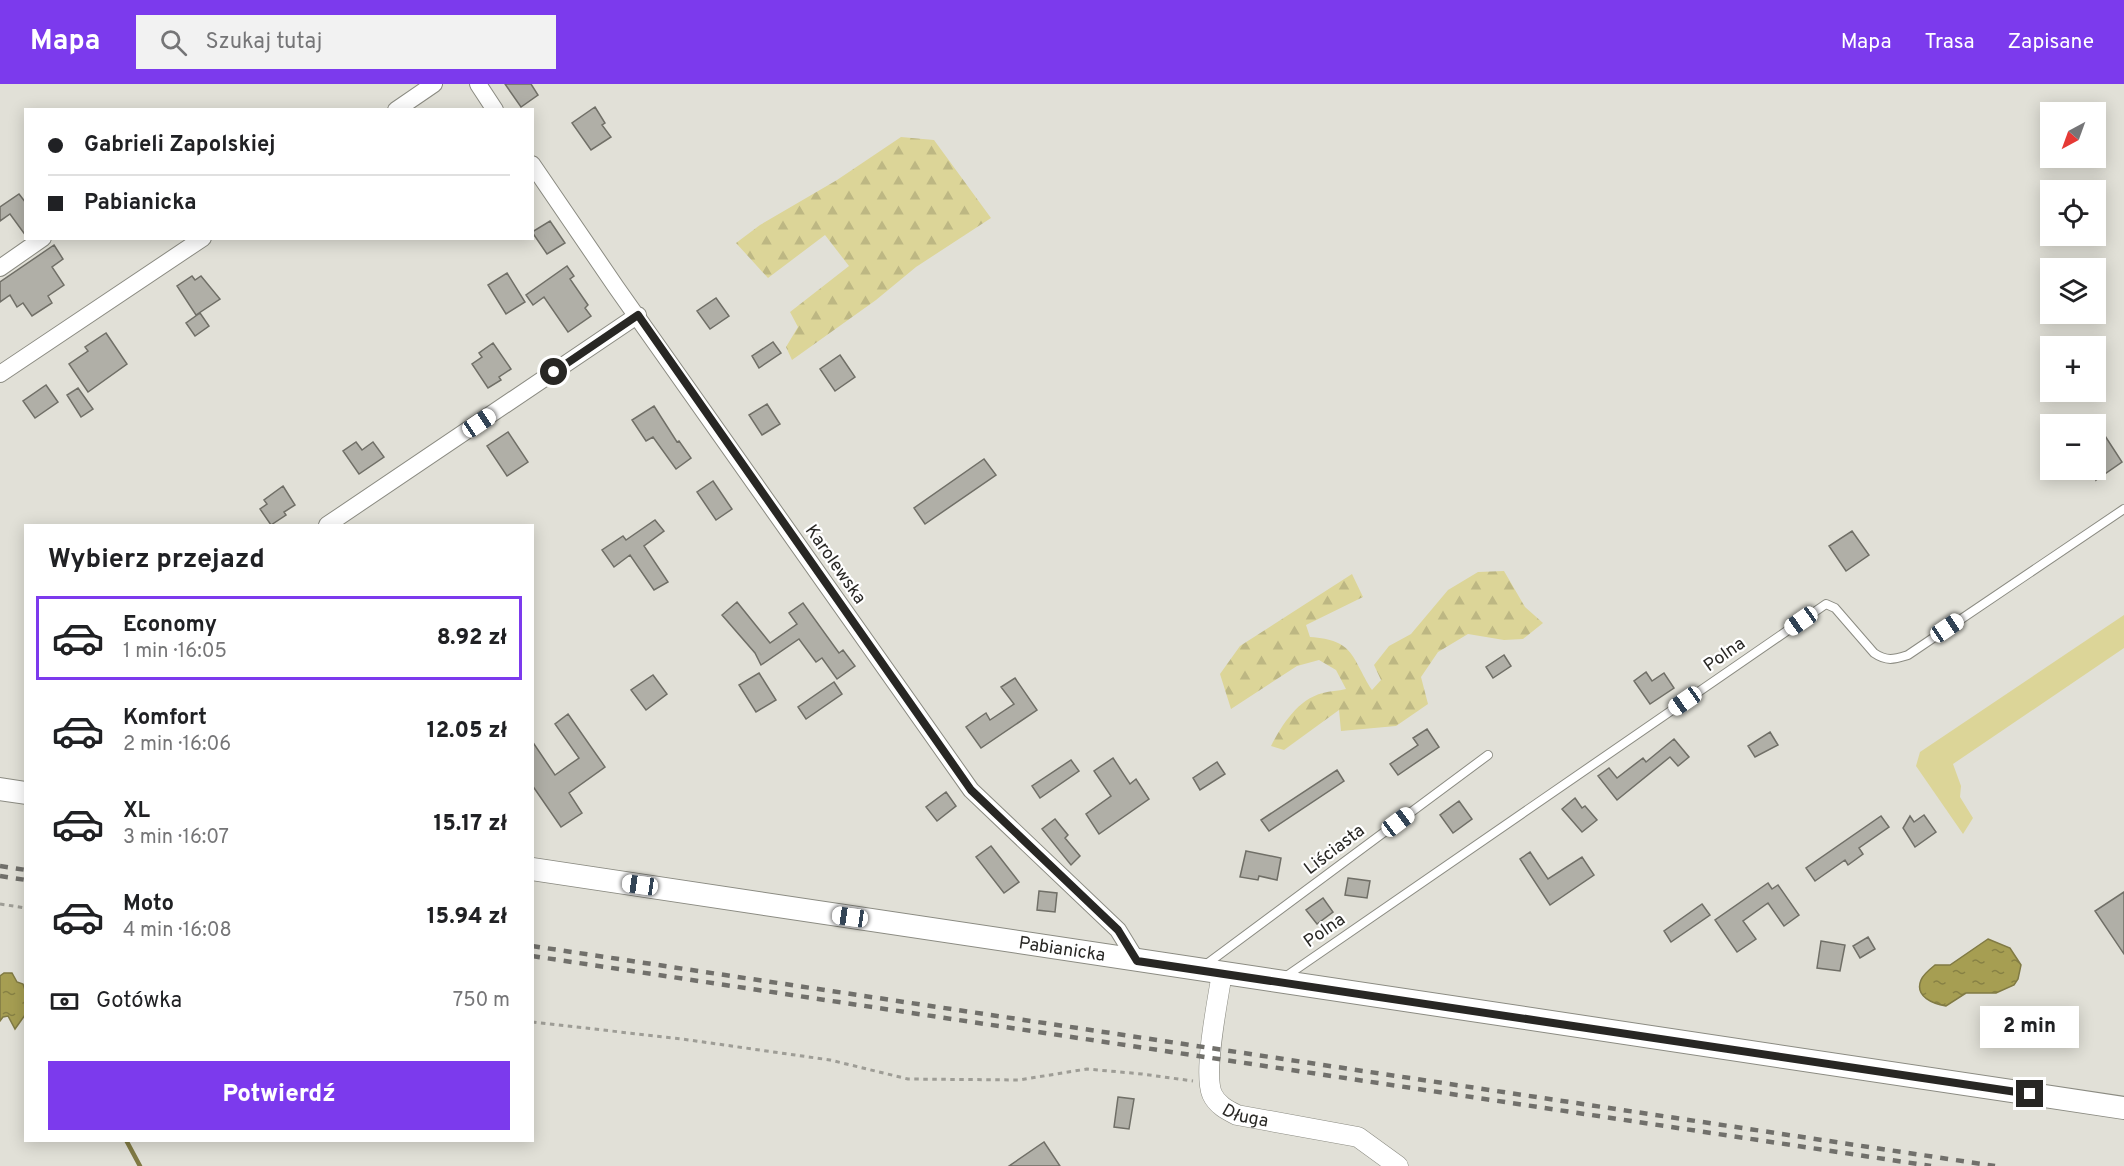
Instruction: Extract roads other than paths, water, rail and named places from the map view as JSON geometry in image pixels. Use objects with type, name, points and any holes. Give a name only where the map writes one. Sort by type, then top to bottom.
[{"type":"main road","points":[[0,789],[24,793]]},
{"type":"main road","name":"Pabianicka","points":[[534,869],[2124,1108]]},
{"type":"street","points":[[399,108],[434,84]]},
{"type":"street","points":[[478,84],[494,108]]},
{"type":"street","name":"Karolewska","points":[[534,167],[971,790],[1118,930],[1137,961]]},
{"type":"street","points":[[0,268],[40,240]]},
{"type":"street","points":[[0,374],[200,240]]},
{"type":"street","points":[[328,524],[638,315]]},
{"type":"street","name":"Długa","points":[[1222,973],[1209,1073],[1213,1096],[1221,1106],[1245,1116],[1358,1137],[1398,1166]]},
{"type":"lane","name":"Polna","points":[[1280,981],[1826,604],[1840,613],[1874,653],[1882,658],[1893,660],[1908,655],[2124,509]]},
{"type":"lane","name":"Liściasta","points":[[1198,969],[1488,755]]},
{"type":"water","points":[[1988,939],[2010,948],[2021,965],[2014,985],[1996,993],[1966,993],[1946,1006],[1926,999],[1920,991],[1920,986],[1921,980],[1931,968],[1935,965],[1950,965]]},
{"type":"water","points":[[4,973],[12,973],[17,982],[23,984],[24,987],[24,1016],[15,1029],[8,1016],[3,1017],[0,1021],[0,976]]},
{"type":"waterway","points":[[127,1142],[140,1166]]},
{"type":"railway","points":[[0,866],[24,870]]},
{"type":"railway","points":[[0,876],[24,880]]},
{"type":"railway","points":[[534,946],[1995,1166]]},
{"type":"railway","points":[[534,956],[1931,1166]]}]
